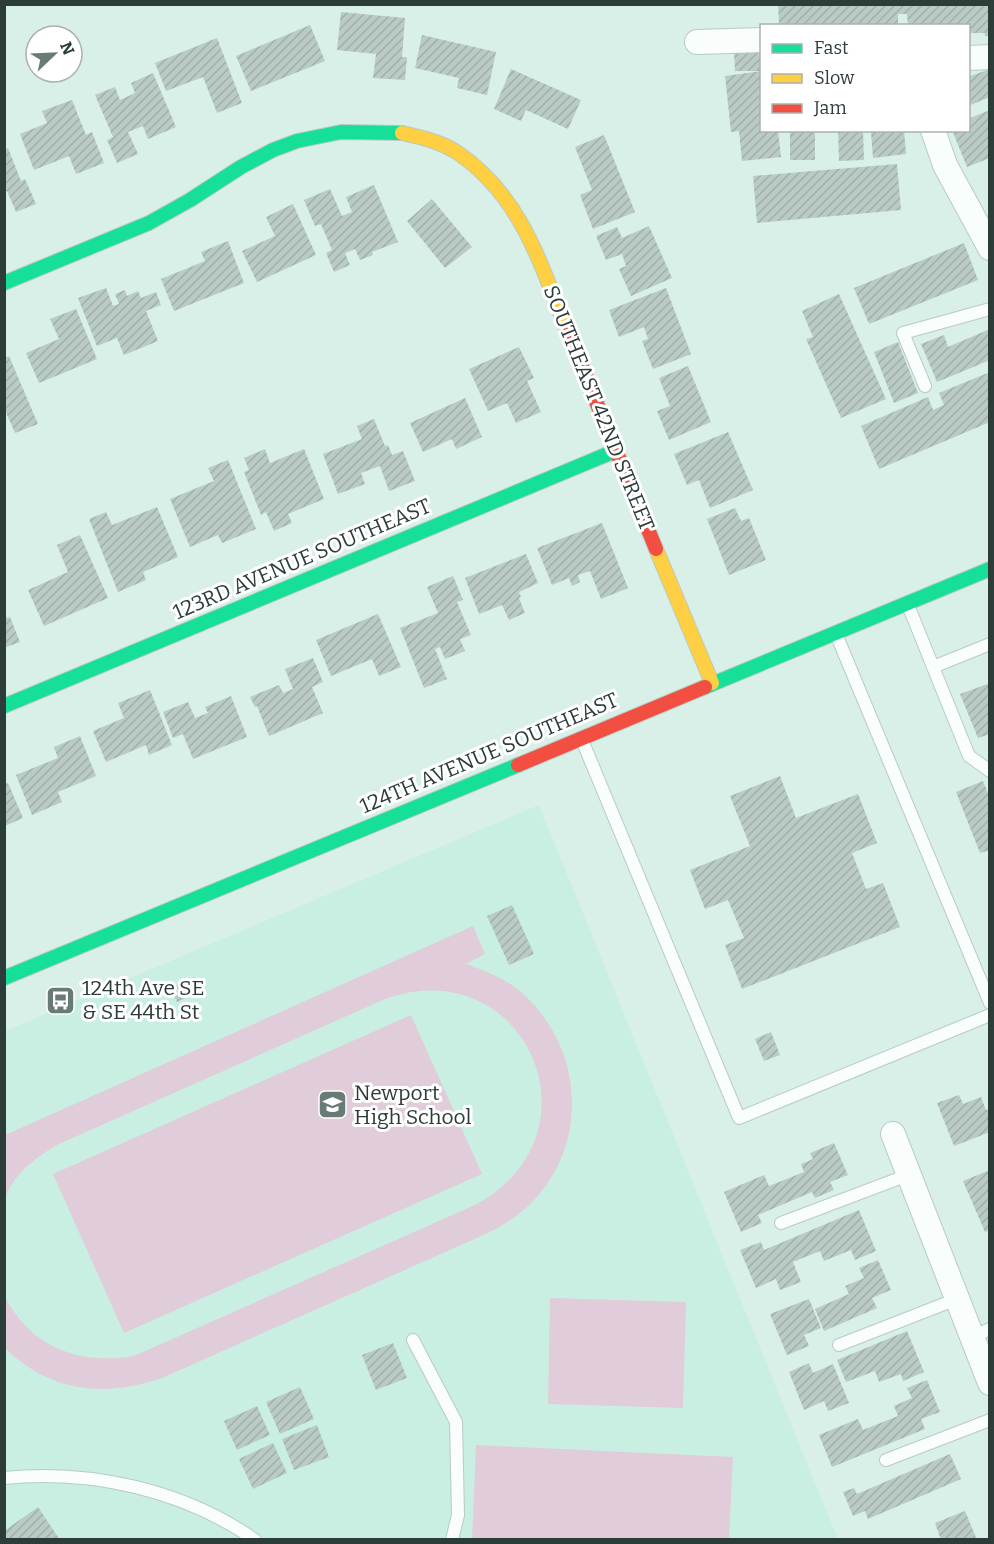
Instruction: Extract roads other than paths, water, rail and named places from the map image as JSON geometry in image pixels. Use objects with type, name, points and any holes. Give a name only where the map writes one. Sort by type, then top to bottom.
[{"type":"street","points":[[697,42],[760,40]]},
{"type":"street","points":[[970,58],[990,57]]},
{"type":"street","name":"SOUTHEAST 42ND STREET","points":[[4,283],[149,223],[241,167],[273,150],[297,141],[341,132],[399,132],[427,139],[457,152],[495,184],[515,210],[533,244],[615,451],[712,683]]},
{"type":"street","points":[[934,132],[945,165],[990,248]]},
{"type":"street","name":"123RD AVENUE SOUTHEAST","points":[[4,706],[615,451]]},
{"type":"street","name":"124TH AVENUE SOUTHEAST","points":[[4,978],[990,568]]},
{"type":"street","points":[[893,1134],[957,1299],[981,1333],[990,1383]]},
{"type":"lane","points":[[925,386],[903,333],[990,309]]},
{"type":"lane","points":[[907,603],[969,756],[990,771]]},
{"type":"lane","points":[[836,633],[990,1003]]},
{"type":"lane","points":[[933,667],[990,644]]},
{"type":"lane","points":[[581,737],[739,1118],[990,1015]]},
{"type":"lane","points":[[781,1223],[908,1175]]},
{"type":"lane","points":[[839,1345],[957,1299]]},
{"type":"lane","points":[[412,1340],[456,1422],[458,1515],[452,1539]]},
{"type":"lane","points":[[886,1460],[990,1420]]},
{"type":"lane","points":[[4,1478],[26,1476],[113,1481],[183,1502],[222,1520],[255,1539]]},
{"type":"place","name":"124th Ave SE & SE 44th St","points":[[61,1000]]},
{"type":"place","name":"Newport High School","points":[[333,1105]]}]
